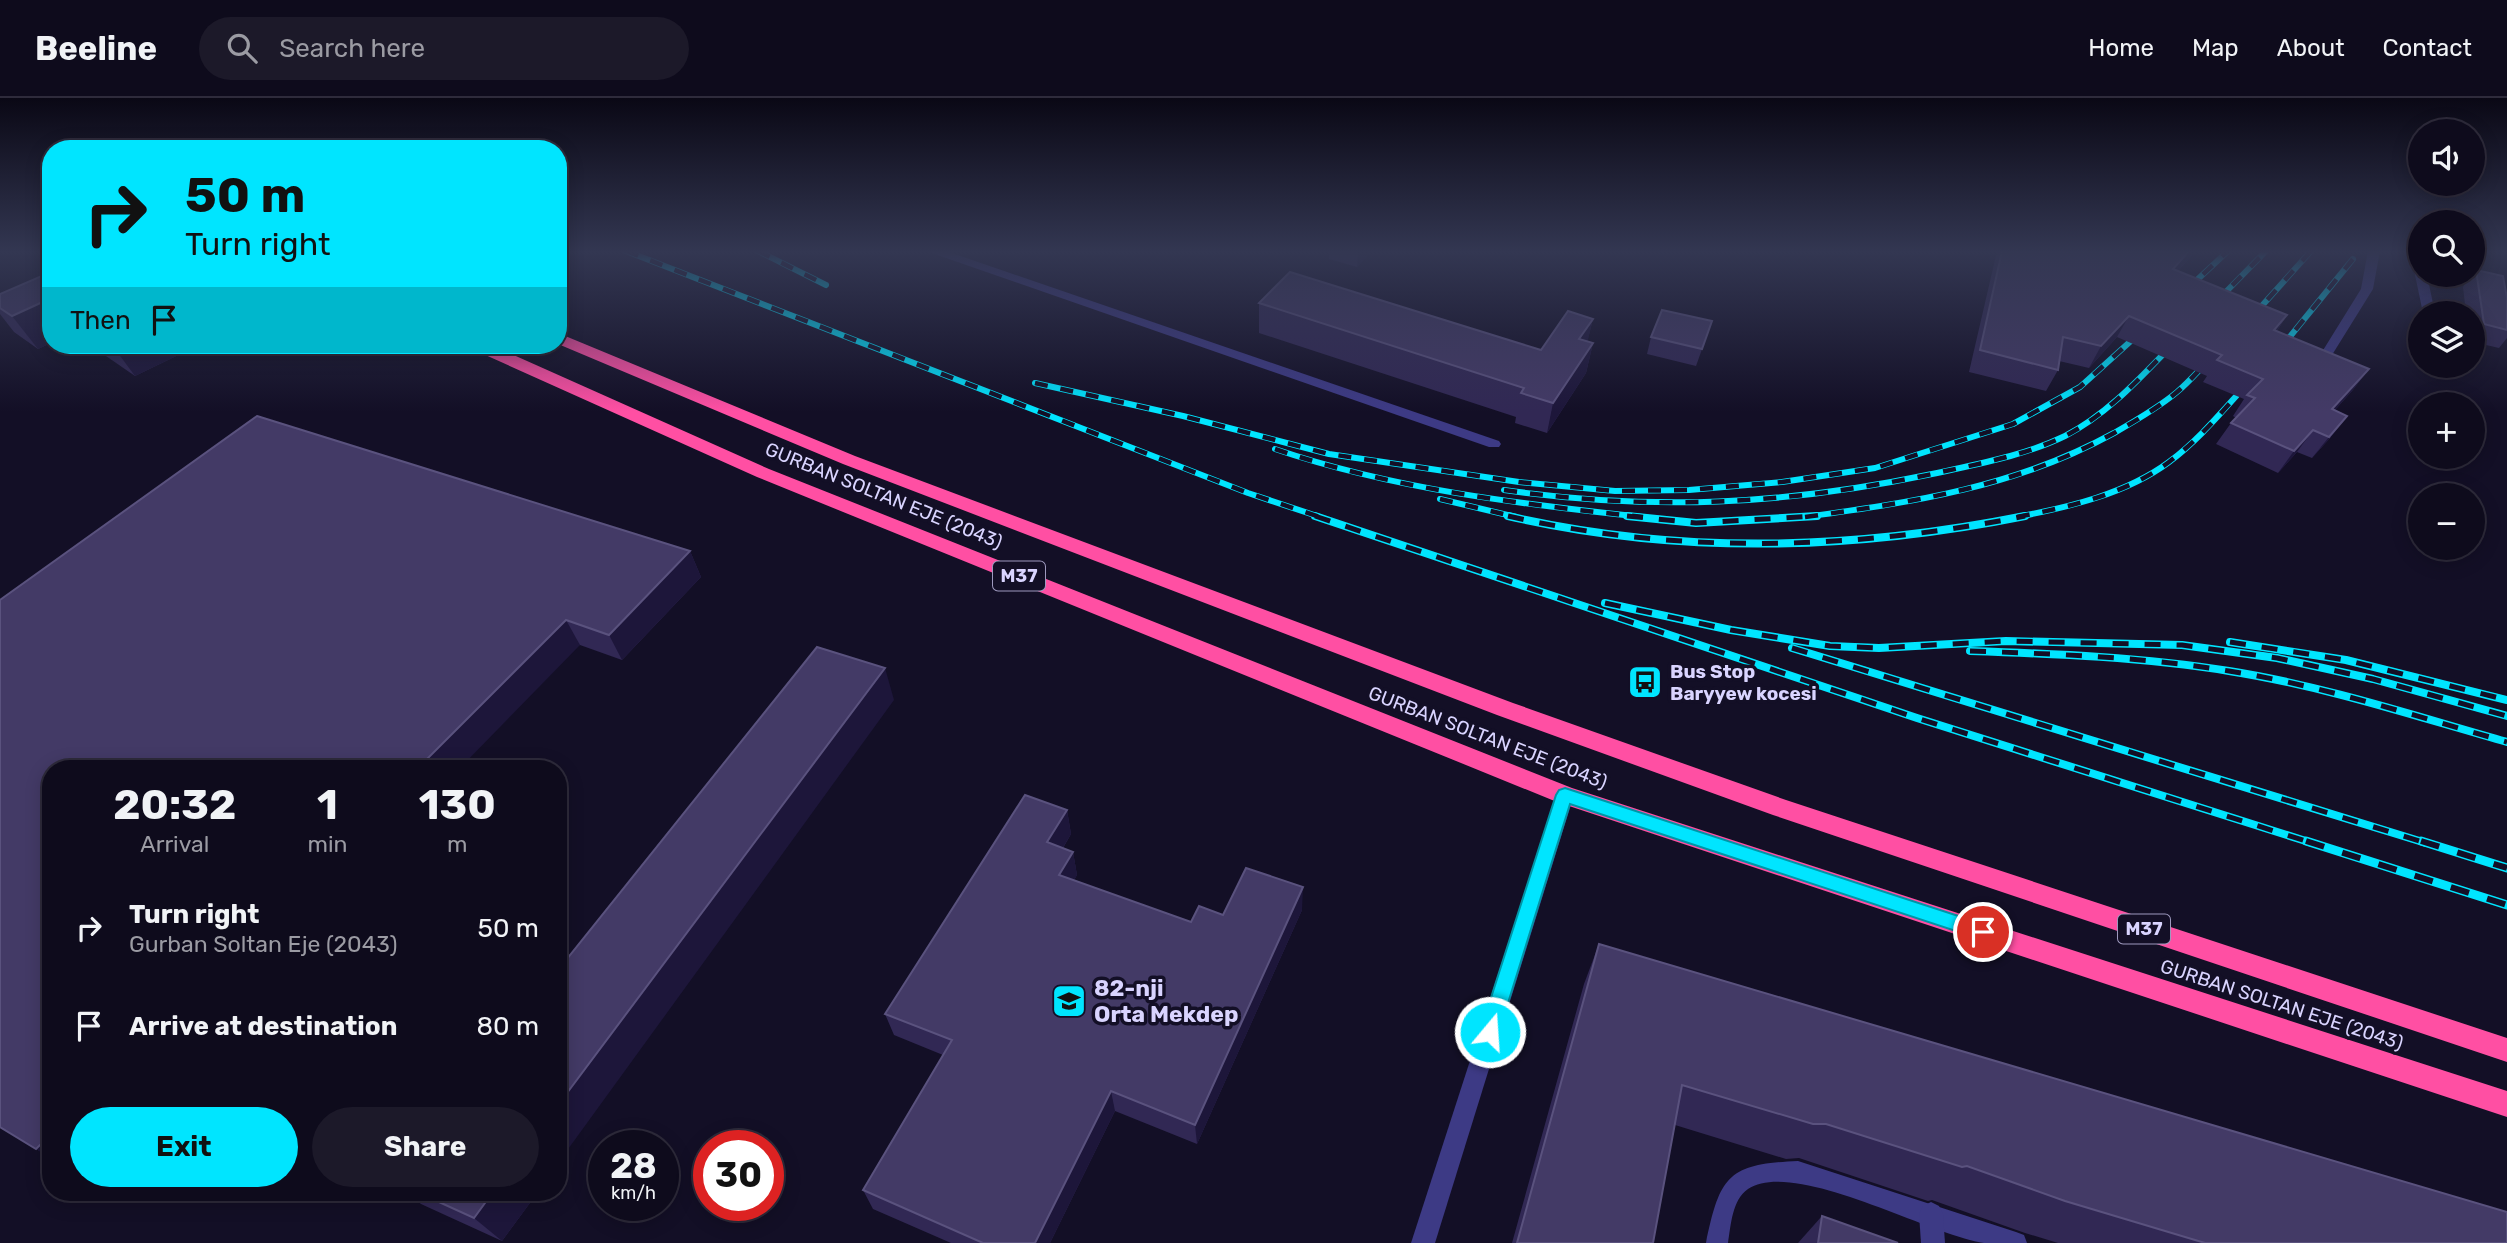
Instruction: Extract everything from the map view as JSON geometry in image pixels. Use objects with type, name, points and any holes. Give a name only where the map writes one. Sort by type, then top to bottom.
[{"type":"highway","name":"GURBAN SOLTAN EJE (2043)","points":[[567,342],[849,460],[1505,709],[1781,808],[2507,1050]]},
{"type":"highway","name":"GURBAN SOLTAN EJE (2043)","points":[[498,354],[763,473],[1565,795],[2507,1104]]},
{"type":"street","points":[[1088,304],[1494,444]]},
{"type":"street","points":[[1423,1243],[1565,795]]},
{"type":"street","points":[[1931,1214],[1933,1243]]},
{"type":"lane","points":[[2323,360],[2357,304]]},
{"type":"lane","points":[[1717,1243],[1729,1192],[1743,1179],[1765,1172],[1798,1171],[2016,1243]]},
{"type":"building","points":[[0,304],[37,304],[12,316],[0,308]]},
{"type":"building","points":[[1263,304],[1394,304],[1541,350],[1568,311],[1593,319],[1579,339],[1593,343],[1553,403],[1521,393],[1524,388]]},
{"type":"building","points":[[1990,304],[2261,304],[2287,315],[2274,330],[2369,369],[2332,409],[2347,416],[2329,437],[2313,430],[2294,451],[2231,423],[2255,398],[2247,395],[2263,379],[2217,360],[2222,355],[2129,316],[2101,346],[2063,337],[2058,370],[1980,350]]},
{"type":"building","points":[[2485,304],[2507,304],[2507,330],[2485,324]]},
{"type":"building","points":[[1662,310],[1712,321],[1702,349],[1651,337]]},
{"type":"building","points":[[257,416],[690,551],[609,635],[566,620],[426,760],[42,760],[42,1143],[36,1149],[0,1127],[0,600]]},
{"type":"building","points":[[817,647],[885,668],[567,1093],[567,959]]},
{"type":"building","points":[[1025,795],[1067,810],[1047,842],[1073,852],[1059,875],[1191,922],[1199,906],[1223,915],[1246,868],[1303,887],[1195,1125],[1111,1091],[1035,1243],[983,1243],[863,1190],[952,1040],[885,1014]]},
{"type":"building","points":[[1599,944],[2507,1212],[2507,1243],[2205,1243],[2065,1201],[1967,1166],[1962,1167],[1826,1124],[1813,1124],[1682,1085],[1653,1243],[1517,1243]]},
{"type":"building","points":[[437,1201],[486,1201],[474,1218]]},
{"type":"building","points":[[1822,1216],[1898,1243],[1818,1243]]},
{"type":"railway","points":[[763,304],[1248,493],[1320,517]]},
{"type":"railway","points":[[2250,319],[2263,304]]},
{"type":"railway","points":[[2279,350],[2316,304]]},
{"type":"railway","points":[[1035,383],[1183,416],[1329,454],[1519,482],[1615,491],[1689,490],[1782,482],[1875,468],[2013,424],[2080,387],[2143,330]]},
{"type":"railway","points":[[1504,490],[1613,501],[1719,502],[1824,493],[1966,467],[2033,449],[2081,427],[2123,394],[2174,343]]},
{"type":"railway","points":[[1808,517],[1964,490],[2040,467],[2114,433],[2146,414],[2177,392],[2211,358]]},
{"type":"railway","points":[[2017,517],[2096,498],[2152,473],[2191,444],[2250,381]]},
{"type":"railway","points":[[1275,449],[1365,475],[1411,485],[1550,507],[1643,517]]},
{"type":"railway","points":[[1440,499],[1516,517]]},
{"type":"railway","points":[[1315,516],[1917,718],[2312,843]]},
{"type":"railway","points":[[1508,516],[1572,529],[1637,537],[1766,543],[1896,536],[2025,516]]},
{"type":"railway","points":[[1627,516],[1696,523],[1808,517]]},
{"type":"railway","points":[[1808,517],[1817,516]]},
{"type":"railway","points":[[1605,603],[1731,630],[1830,646],[1879,648],[2006,641],[2182,645],[2277,658],[2373,679],[2507,716]]},
{"type":"railway","points":[[2230,642],[2346,660],[2507,700]]},
{"type":"railway","points":[[1792,648],[2426,843]]},
{"type":"railway","points":[[1970,651],[2132,659],[2229,671],[2334,693],[2507,742]]},
{"type":"railway","points":[[2306,841],[2507,905]]},
{"type":"railway","points":[[2421,841],[2507,868]]},
{"type":"place","name":"Bus Stop Baryyew kocesi","points":[[1645,682]]},
{"type":"place","name":"82-nji Orta Mekdep","points":[[1069,1001]]},
{"type":"route","points":[[1490,1032],[1565,795],[1983,932]]}]
